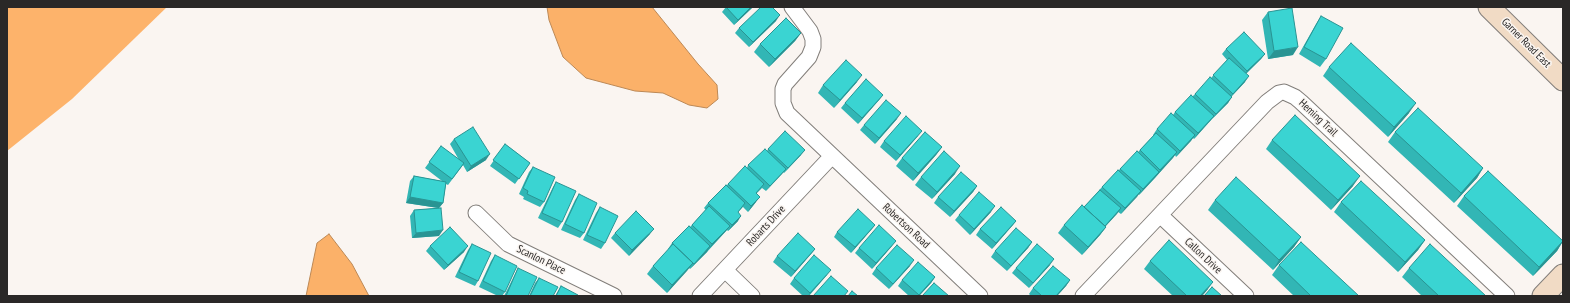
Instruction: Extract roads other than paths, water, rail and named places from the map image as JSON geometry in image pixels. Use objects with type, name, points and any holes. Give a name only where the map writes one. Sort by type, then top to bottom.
[{"type":"main road","name":"Garner Road East","points":[[1489,7],[1563,80]]},
{"type":"main road","points":[[1544,296],[1563,275]]},
{"type":"street","name":"Robertson Road","points":[[792,7],[810,31],[813,39],[813,47],[809,57],[785,84],[782,94],[782,103],[787,113],[980,296]]},
{"type":"street","name":"Heming Trail","points":[[1083,296],[1279,92],[1284,92],[1302,102],[1507,296]]},
{"type":"street","name":"Robarts Drive","points":[[700,296],[832,156]]},
{"type":"street","name":"Scanlon Place","points":[[476,213],[508,244],[614,296]]},
{"type":"street","name":"Callon Drive","points":[[1160,215],[1246,296]]},
{"type":"street","points":[[725,270],[752,296]]}]
